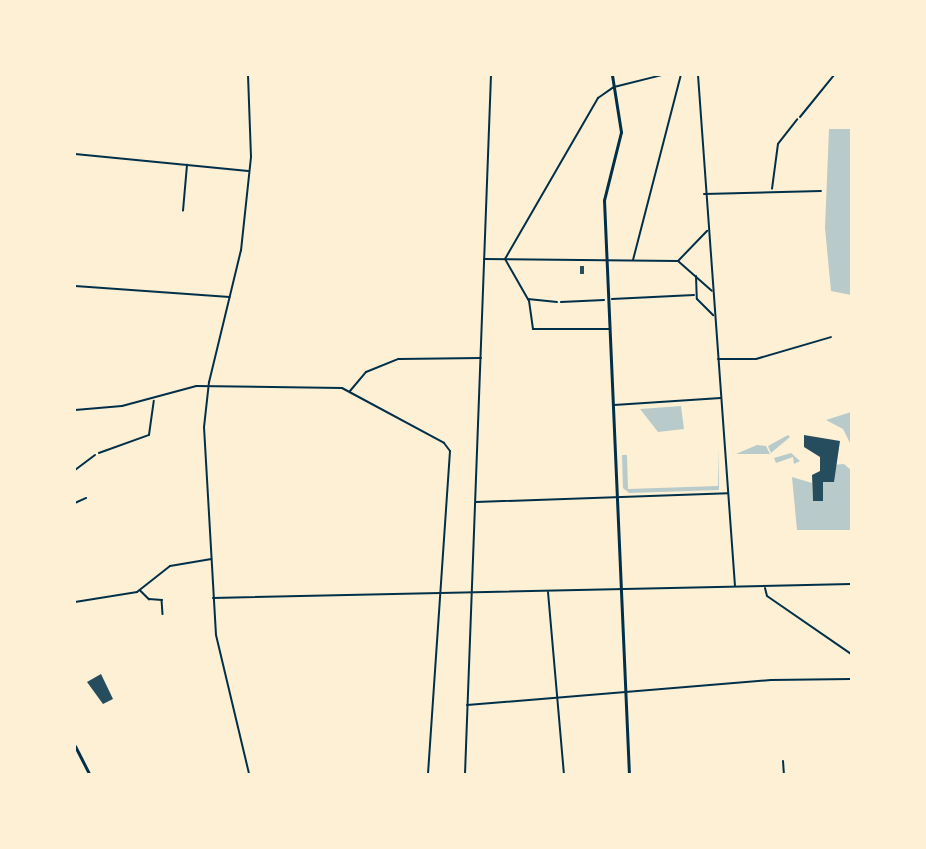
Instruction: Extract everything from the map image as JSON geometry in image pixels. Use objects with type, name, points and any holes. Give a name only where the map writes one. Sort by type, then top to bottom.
[{"type":"street","points":[[248,75],[249,171],[230,297],[208,387],[204,427],[213,598],[220,667],[249,774]]},
{"type":"street","points":[[465,774],[491,75]]},
{"type":"street","points":[[612,75],[621,132],[604,200],[629,774]]},
{"type":"street","points":[[505,260],[598,98],[614,87],[662,75]]},
{"type":"street","points":[[633,260],[681,75]]},
{"type":"street","points":[[698,75],[704,194],[735,586]]},
{"type":"street","points":[[800,117],[834,75]]},
{"type":"street","points":[[75,154],[249,171]]},
{"type":"street","points":[[704,194],[821,191]]},
{"type":"street","points":[[678,261],[707,231]]},
{"type":"street","points":[[484,259],[678,261],[712,291]]},
{"type":"street","points":[[505,260],[528,299],[533,328],[610,329]]},
{"type":"street","points":[[696,276],[697,295],[713,315]]},
{"type":"street","points":[[75,286],[230,297]]},
{"type":"street","points":[[718,359],[756,359],[831,337]]},
{"type":"street","points":[[350,391],[366,372],[399,359],[481,358]]},
{"type":"street","points":[[75,410],[114,408],[154,397],[208,387],[350,391],[450,451],[428,774]]},
{"type":"street","points":[[614,405],[721,398]]},
{"type":"street","points":[[75,470],[95,455]]},
{"type":"street","points":[[475,502],[728,493]]},
{"type":"street","points":[[75,602],[140,590],[171,566],[211,559]]},
{"type":"street","points":[[213,598],[851,584]]},
{"type":"street","points":[[765,587],[767,596],[851,654]]},
{"type":"street","points":[[548,590],[564,774]]},
{"type":"street","points":[[467,705],[626,691],[851,679]]},
{"type":"street","points":[[75,746],[89,774]]},
{"type":"street","points":[[783,761],[784,774]]},
{"type":"lane","points":[[183,211],[187,165]]},
{"type":"lane","points":[[528,299],[557,302]]},
{"type":"lane","points":[[75,503],[86,498]]},
{"type":"lane","points":[[140,590],[148,599],[162,600],[163,614]]},
{"type":"path","points":[[772,192],[778,144],[800,117]]},
{"type":"path","points":[[557,302],[697,295]]},
{"type":"path","points":[[95,455],[148,435],[154,397]]},
{"type":"shaded area","points":[[829,129],[851,129],[851,295],[831,291],[825,228]]},
{"type":"shaded area","points":[[681,406],[684,429],[658,432],[640,409]]},
{"type":"shaded area","points":[[851,412],[851,445],[843,429],[826,420]]},
{"type":"shaded area","points":[[788,435],[790,437],[771,453],[768,446]]},
{"type":"shaded area","points":[[757,445],[766,446],[770,454],[736,454]]},
{"type":"shaded area","points":[[719,447],[719,490],[629,493],[623,488],[622,455],[627,455],[628,489],[718,486]]},
{"type":"shaded area","points":[[791,453],[800,461],[794,464],[793,457],[776,463],[774,458]]},
{"type":"shaded area","points":[[844,464],[851,470],[851,530],[797,530],[792,477],[812,483],[813,501],[823,501],[823,482],[834,482],[833,465]]},
{"type":"building","points":[[580,266],[584,266],[584,274],[580,274]]},
{"type":"building","points":[[804,435],[840,441],[834,482],[823,482],[823,501],[813,501],[812,475],[820,471],[820,457],[804,447]]},
{"type":"building","points":[[101,674],[113,699],[103,704],[87,682]]}]
